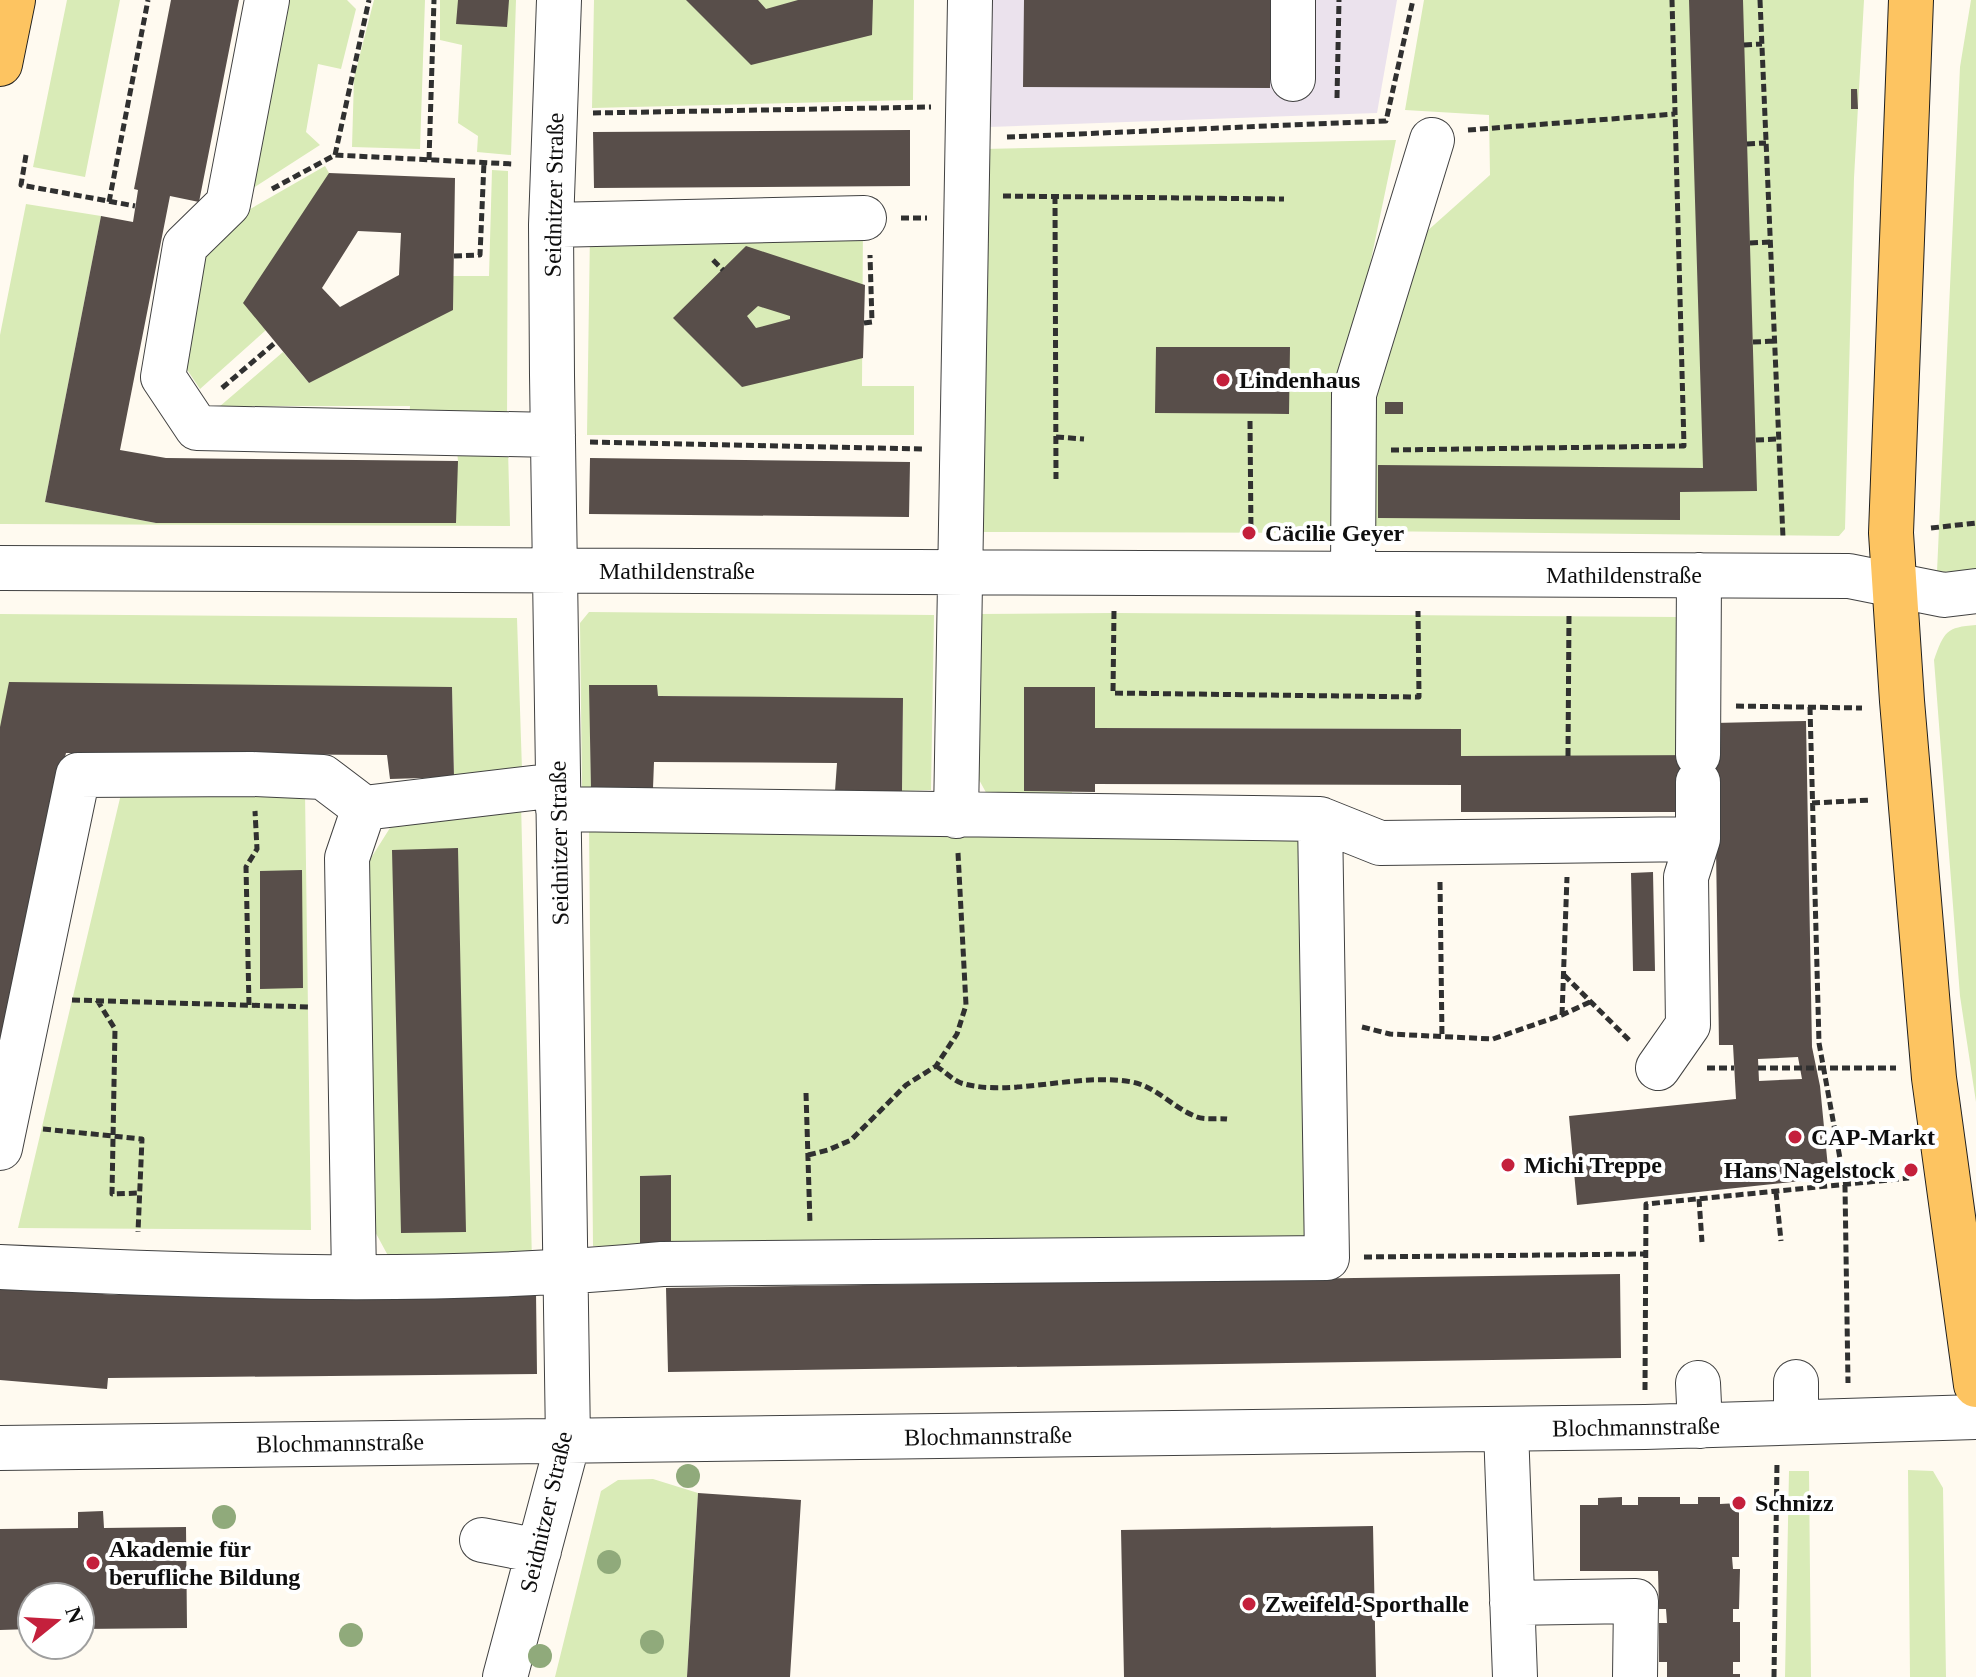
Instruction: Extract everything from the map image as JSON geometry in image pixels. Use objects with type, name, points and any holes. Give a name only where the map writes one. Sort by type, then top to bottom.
[{"type":"main road","points":[[0,64],[13,0]]},
{"type":"main road","points":[[1911,0],[1891,533],[1934,1078],[1976,1385]]},
{"type":"street","points":[[267,0],[228,204],[185,246],[163,377],[197,428],[565,438]]},
{"type":"street","name":"Seidnitzer Straße","points":[[505,1677],[568,1441],[555,570],[565,438],[551,225],[559,0]]},
{"type":"street","points":[[956,816],[970,0]]},
{"type":"street","points":[[1293,0],[1293,79]]},
{"type":"street","points":[[1353,574],[1354,394],[1448,135]]},
{"type":"street","points":[[551,225],[867,218]]},
{"type":"street","name":"Mathildenstraße","points":[[0,568],[1849,576],[1944,595],[1976,591]]},
{"type":"street","points":[[1658,1068],[1688,1025],[1686,877],[1698,839],[1699,575]]},
{"type":"street","points":[[2,1137],[78,775],[252,774],[323,777],[364,808],[558,797],[956,816],[1320,819],[1380,843],[1698,839]]},
{"type":"street","points":[[354,1277],[347,858],[364,808]]},
{"type":"street","points":[[0,1267],[354,1277],[565,1273],[662,1264],[1327,1258],[1320,819]]},
{"type":"street","points":[[1698,1383],[1700,1426]]},
{"type":"street","name":"Blochmannstraße","points":[[0,1448],[1700,1426],[1789,1409],[1849,1421],[1976,1417]]},
{"type":"street","points":[[1506,1429],[1515,1677]]},
{"type":"street","points":[[482,1540],[539,1551]]},
{"type":"street","points":[[1512,1603],[1636,1601],[1635,1677]]},
{"type":"path","points":[[109,202],[148,0]]},
{"type":"path","points":[[335,155],[369,0]]},
{"type":"path","points":[[429,160],[434,0]]},
{"type":"path","points":[[1337,98],[1339,0]]},
{"type":"path","points":[[581,113],[968,122],[1386,121],[1413,0]]},
{"type":"path","points":[[1354,451],[1684,446],[1672,0]]},
{"type":"path","points":[[1760,0],[1783,543]]},
{"type":"path","points":[[1744,45],[1762,44]]},
{"type":"path","points":[[1448,135],[1675,114]]},
{"type":"path","points":[[1747,144],[1766,143]]},
{"type":"path","points":[[26,155],[21,185],[135,206]]},
{"type":"path","points":[[228,204],[242,206],[335,155],[553,166]]},
{"type":"path","points":[[454,256],[480,255],[484,162]]},
{"type":"path","points":[[1055,196],[1056,479]]},
{"type":"path","points":[[864,323],[872,322],[867,218],[1055,196],[1284,199]]},
{"type":"path","points":[[1750,243],[1770,242]]},
{"type":"path","points":[[1753,342],[1775,341]]},
{"type":"path","points":[[189,416],[276,342]]},
{"type":"path","points":[[1250,421],[1251,543]]},
{"type":"path","points":[[1056,437],[1084,439]]},
{"type":"path","points":[[565,438],[962,449]]},
{"type":"path","points":[[1756,440],[1778,439]]},
{"type":"path","points":[[1931,528],[1976,523]]},
{"type":"path","points":[[1114,573],[1113,693],[1419,697],[1418,574]]},
{"type":"path","points":[[1568,756],[1569,575]]},
{"type":"path","points":[[1699,705],[1866,708]]},
{"type":"path","points":[[1810,707],[1819,1043],[1845,1186],[1849,1421]]},
{"type":"path","points":[[249,1005],[246,867],[257,849],[252,774]]},
{"type":"path","points":[[1812,803],[1873,799]]},
{"type":"path","points":[[808,1155],[851,1140],[906,1085],[936,1066],[957,1034],[966,1005],[956,816]]},
{"type":"path","points":[[1562,1015],[1568,839]]},
{"type":"path","points":[[1439,842],[1442,1037]]},
{"type":"path","points":[[1564,975],[1658,1068]]},
{"type":"path","points":[[31,999],[350,1008]]},
{"type":"path","points":[[97,1000],[115,1029],[112,1194],[139,1193]]},
{"type":"path","points":[[1322,1018],[1390,1034],[1493,1039],[1590,1002]]},
{"type":"path","points":[[936,1066],[959,1082],[991,1088],[1073,1079],[1135,1083],[1152,1089],[1197,1117],[1227,1119]]},
{"type":"path","points":[[1758,1068],[1897,1068]]},
{"type":"path","points":[[806,1093],[810,1262]]},
{"type":"path","points":[[2,1137],[115,1136],[142,1139],[136,1273]]},
{"type":"path","points":[[1645,1427],[1646,1204],[1845,1186],[1948,1173]]},
{"type":"path","points":[[1776,1192],[1781,1241]]},
{"type":"path","points":[[1699,1199],[1702,1242]]},
{"type":"path","points":[[1327,1258],[1645,1254]]},
{"type":"path","points":[[1774,1677],[1789,1409]]},
{"type":"shaded area","points":[[991,0],[1397,0],[1377,113],[989,127]]},
{"type":"green space","points":[[67,0],[120,0],[85,177],[33,167]]},
{"type":"green space","points":[[276,0],[347,0],[356,9],[341,69],[318,64],[306,132],[320,145],[244,194]]},
{"type":"green space","points":[[374,0],[425,0],[420,149],[352,147],[354,78]]},
{"type":"green space","points":[[440,0],[516,0],[511,155],[477,152],[478,136],[458,123],[462,45],[440,40]]},
{"type":"green space","points":[[594,0],[914,0],[913,100],[592,108]]},
{"type":"green space","points":[[1424,0],[1864,0],[1854,178],[1845,529],[1839,536],[1366,531],[1378,359],[1407,249],[1490,175],[1489,115],[1405,110]]},
{"type":"green space","points":[[1971,0],[1976,0],[1976,571],[1937,572],[1960,67]]},
{"type":"green space","points":[[1396,140],[1343,394],[1335,533],[976,532],[983,149]]},
{"type":"green space","points":[[325,166],[329,173],[266,330],[200,389],[178,356],[199,245],[245,212]]},
{"type":"green space","points":[[492,170],[508,171],[507,425],[409,421],[410,406],[252,406],[250,419],[219,407],[283,352],[309,383],[453,276],[489,276]]},
{"type":"green space","points":[[26,204],[101,216],[45,502],[156,523],[458,461],[457,451],[508,449],[510,526],[0,524],[0,335]]},
{"type":"green space","points":[[863,222],[862,386],[914,386],[914,435],[587,435],[590,232]]},
{"type":"green space","points":[[589,612],[934,615],[931,790],[902,791],[903,699],[658,696],[656,685],[590,685],[591,790],[582,790],[580,623]]},
{"type":"green space","points":[[0,614],[517,618],[522,770],[454,777],[452,688],[0,727]]},
{"type":"green space","points":[[978,614],[1677,617],[1676,756],[1461,756],[1460,729],[1095,728],[1024,687],[1024,791],[1072,792],[1070,809],[989,798],[977,776]]},
{"type":"green space","points":[[1976,625],[1976,1102],[1960,996],[1934,660],[1948,633],[1958,627]]},
{"type":"green space","points":[[305,792],[311,1230],[18,1228],[121,794]]},
{"type":"green space","points":[[521,802],[532,1262],[392,1263],[366,1215],[359,877],[395,820]]},
{"type":"green space","points":[[589,826],[1308,828],[1317,1243],[671,1246],[670,1175],[640,1176],[640,1246],[593,1246]]},
{"type":"green space","points":[[1908,1470],[1933,1471],[1943,1488],[1946,1677],[1910,1677]]},
{"type":"green space","points":[[1789,1471],[1809,1471],[1811,1677],[1785,1677]]},
{"type":"green space","points":[[653,1479],[698,1493],[687,1677],[555,1677],[601,1491],[618,1480]]},
{"type":"building","points":[[171,0],[239,0],[199,202],[170,196],[120,450],[166,458],[458,461],[456,523],[156,523],[45,502],[101,216],[133,222],[138,190],[134,189]]},
{"type":"building","points":[[458,0],[509,0],[507,27],[456,24]]},
{"type":"building","points":[[686,0],[758,0],[766,9],[798,0],[873,0],[872,35],[751,65]]},
{"type":"building","points":[[1024,0],[1270,0],[1270,88],[1023,87]]},
{"type":"building","points":[[1689,0],[1743,0],[1757,491],[1680,492],[1680,520],[1378,518],[1378,465],[1703,468]]},
{"type":"building","points":[[1851,89],[1857,89],[1858,109],[1851,109]]},
{"type":"building","points":[[910,130],[910,186],[594,188],[593,132]]},
{"type":"building","points":[[329,173],[455,178],[453,310],[309,383],[243,303]],"holes":[[[358,231],[401,233],[399,275],[340,307],[322,288]]]},
{"type":"building","points":[[746,246],[865,285],[863,358],[742,387],[673,318]],"holes":[[[758,306],[790,316],[790,319],[756,328],[747,316]]]},
{"type":"building","name":"Lindenhaus","points":[[1156,347],[1290,347],[1289,414],[1155,413]]},
{"type":"building","points":[[1385,402],[1403,402],[1403,414],[1385,414]]},
{"type":"building","points":[[590,458],[910,462],[909,517],[589,514]]},
{"type":"building","points":[[9,682],[452,687],[454,777],[390,779],[387,755],[66,753],[0,1042],[0,727]]},
{"type":"building","points":[[589,685],[657,685],[658,696],[903,698],[902,791],[835,791],[837,763],[654,762],[653,788],[591,790]]},
{"type":"building","points":[[1024,687],[1095,687],[1095,728],[1461,729],[1461,756],[1715,755],[1714,723],[1806,721],[1812,1047],[1820,1086],[1829,1178],[1577,1205],[1569,1116],[1736,1099],[1733,1045],[1719,1045],[1715,782],[1676,783],[1676,812],[1461,812],[1461,785],[1095,784],[1095,792],[1024,791]],"holes":[[[1798,1057],[1802,1079],[1759,1081],[1758,1059]]]},
{"type":"building","points":[[458,848],[466,1232],[401,1233],[392,850]]},
{"type":"building","points":[[302,870],[303,988],[260,989],[260,871]]},
{"type":"building","points":[[1653,872],[1655,971],[1633,971],[1631,873]]},
{"type":"building","points":[[671,1175],[671,1246],[640,1246],[640,1176]]},
{"type":"building","points":[[1620,1274],[1621,1358],[668,1372],[666,1288]]},
{"type":"building","points":[[0,1286],[115,1295],[536,1292],[537,1374],[108,1378],[107,1389],[0,1380]]},
{"type":"building","points":[[698,1493],[801,1500],[790,1677],[687,1677]]},
{"type":"building","points":[[1622,1497],[1622,1505],[1638,1505],[1638,1497],[1680,1497],[1680,1504],[1698,1504],[1698,1497],[1720,1497],[1720,1504],[1739,1503],[1739,1557],[1732,1557],[1733,1569],[1740,1569],[1739,1609],[1733,1609],[1733,1622],[1740,1622],[1740,1662],[1733,1662],[1733,1674],[1740,1674],[1740,1677],[1667,1677],[1667,1662],[1659,1662],[1659,1623],[1667,1623],[1666,1609],[1659,1609],[1658,1571],[1580,1571],[1580,1505],[1598,1505],[1598,1498]]},
{"type":"building","name":"Akademie für berufliche Bildung","points":[[103,1511],[104,1528],[186,1527],[187,1628],[96,1629],[96,1581],[16,1581],[16,1630],[0,1630],[0,1529],[78,1528],[78,1512]]},
{"type":"building","name":"Zweifeld-Sporthalle","points":[[1373,1526],[1376,1677],[1124,1677],[1121,1530]]},
{"type":"place","name":"Lindenhaus","points":[[1223,380]]},
{"type":"place","name":"Cäcilie Geyer","points":[[1249,533]]},
{"type":"place","name":"CAP-Markt","points":[[1795,1137]]},
{"type":"place","name":"Michi Treppe","points":[[1508,1165]]},
{"type":"place","name":"Hans Nagelstock","points":[[1911,1170]]},
{"type":"place","name":"Schnizz","points":[[1739,1503]]},
{"type":"place","name":"Akademie für berufliche Bildung","points":[[93,1563]]},
{"type":"place","name":"Zweifeld-Sporthalle","points":[[1249,1604]]}]
